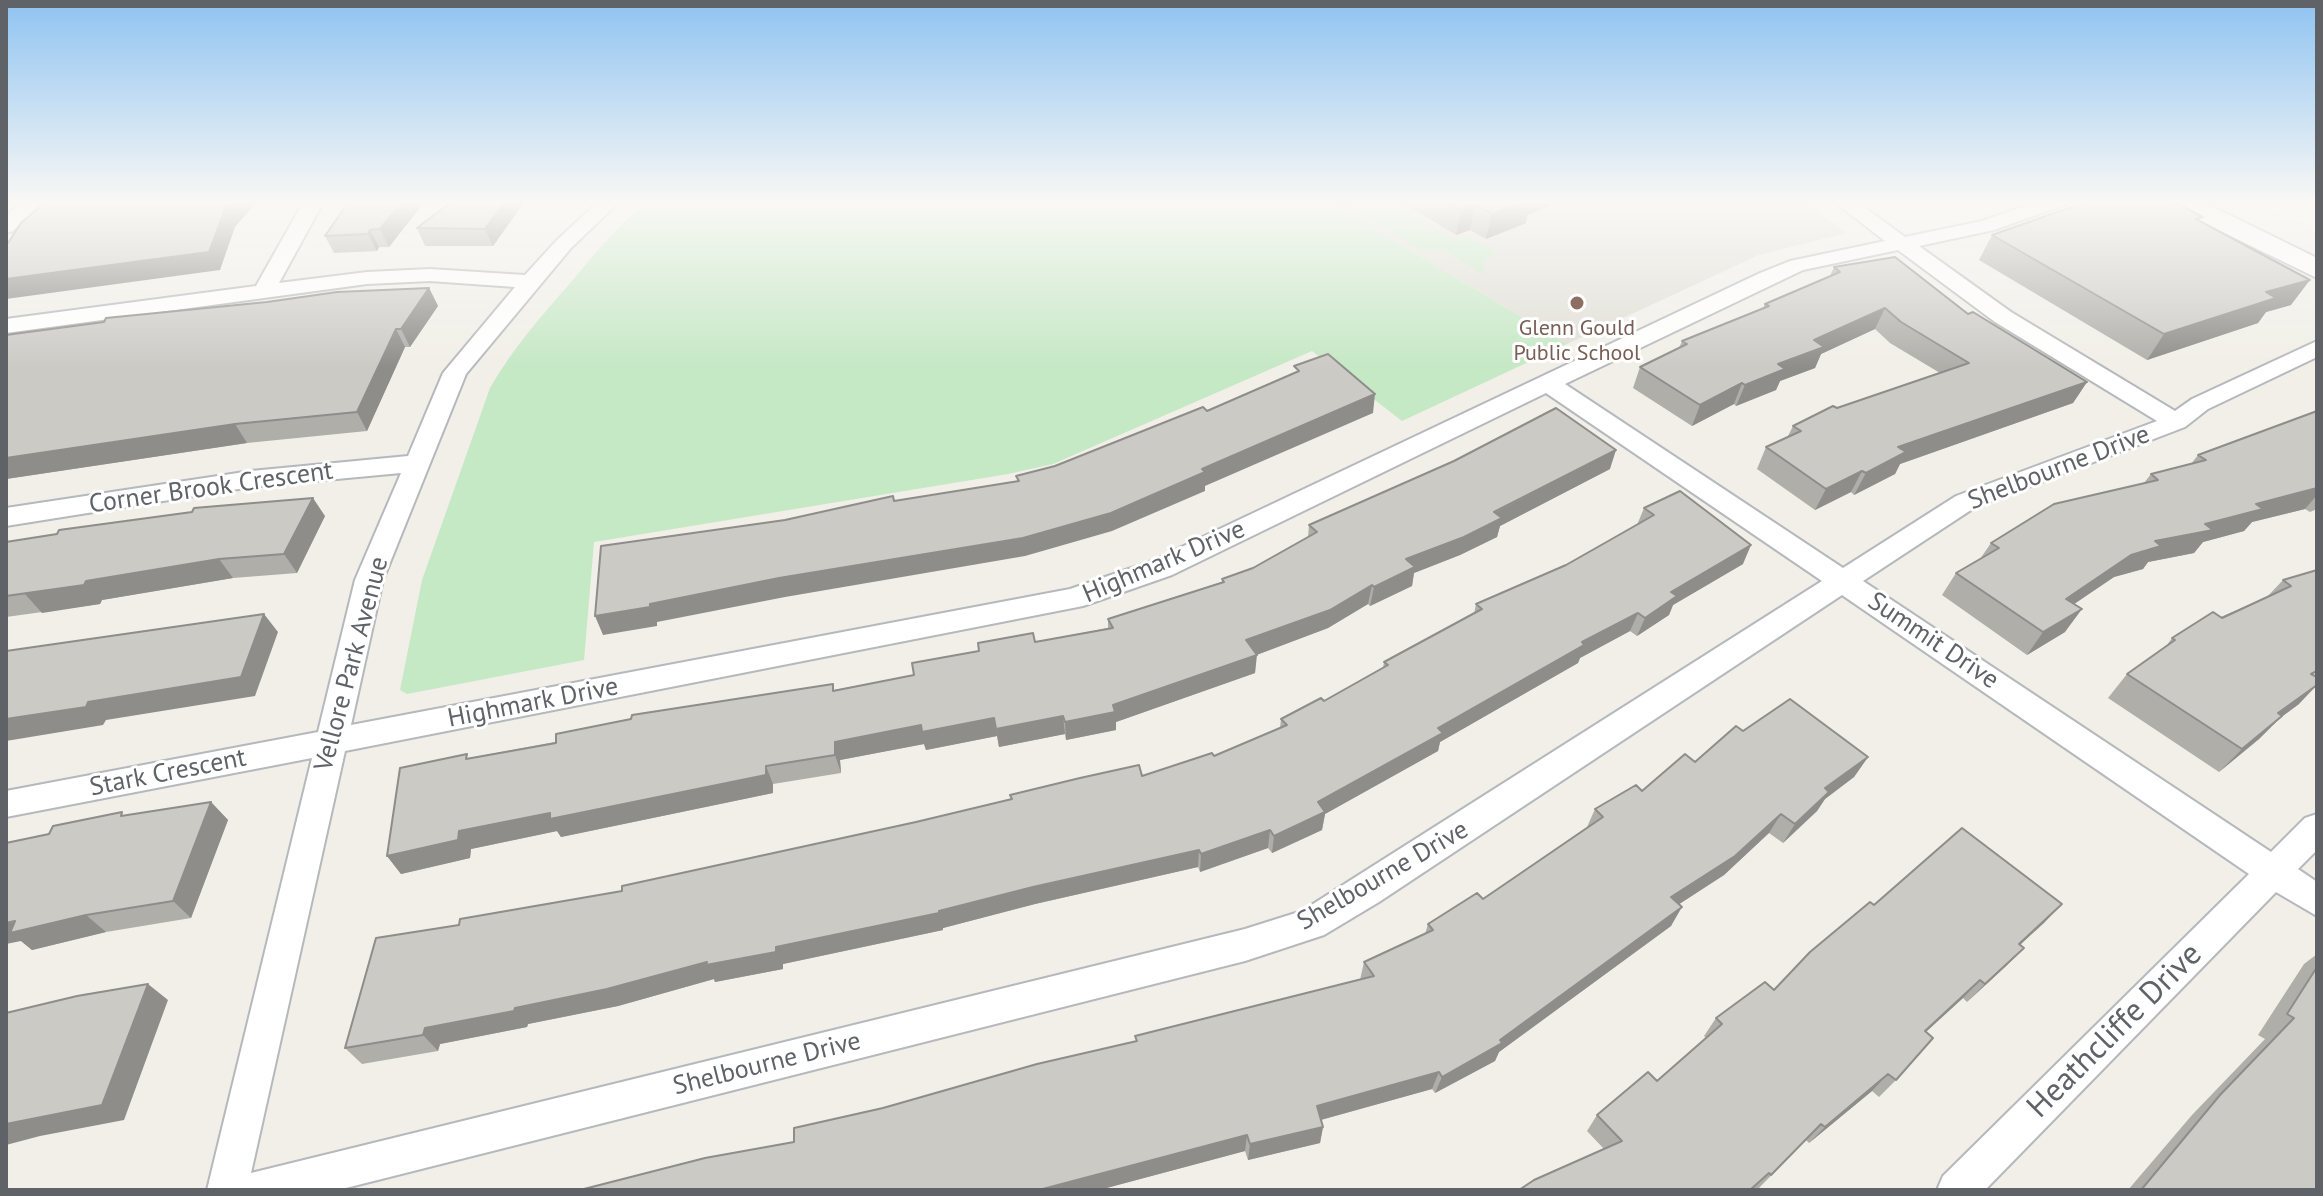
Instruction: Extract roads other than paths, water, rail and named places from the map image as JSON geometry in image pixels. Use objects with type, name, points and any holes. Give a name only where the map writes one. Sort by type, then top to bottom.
[{"type":"street","points":[[264,292],[283,257]]},
{"type":"street","name":"Vellore Park Avenue","points":[[227,1190],[369,580],[455,373],[553,257]]},
{"type":"street","name":"Highmark Drive","points":[[330,742],[1073,599],[1162,568],[1777,273],[1797,265],[1838,257]]},
{"type":"street","points":[[1920,257],[2003,317],[2176,422]]},
{"type":"street","points":[[2292,257],[2317,269]]},
{"type":"street","points":[[6,326],[408,274],[530,282]]},
{"type":"street","name":"Shelbourne Drive","points":[[258,1190],[1245,945],[1312,924],[1503,805],[1965,502],[2176,422],[2200,404],[2317,348]]},
{"type":"street","name":"Summit Drive","points":[[1548,383],[2317,901]]},
{"type":"street","name":"Corner Brook Crescent","points":[[6,517],[251,479],[417,463]]},
{"type":"street","name":"Stark Crescent","points":[[6,804],[330,742]]},
{"type":"street","name":"Heathcliffe Drive","points":[[1957,1190],[2317,828]]},
{"type":"place","name":"Glenn Gould Public School","points":[[1577,303]]}]
